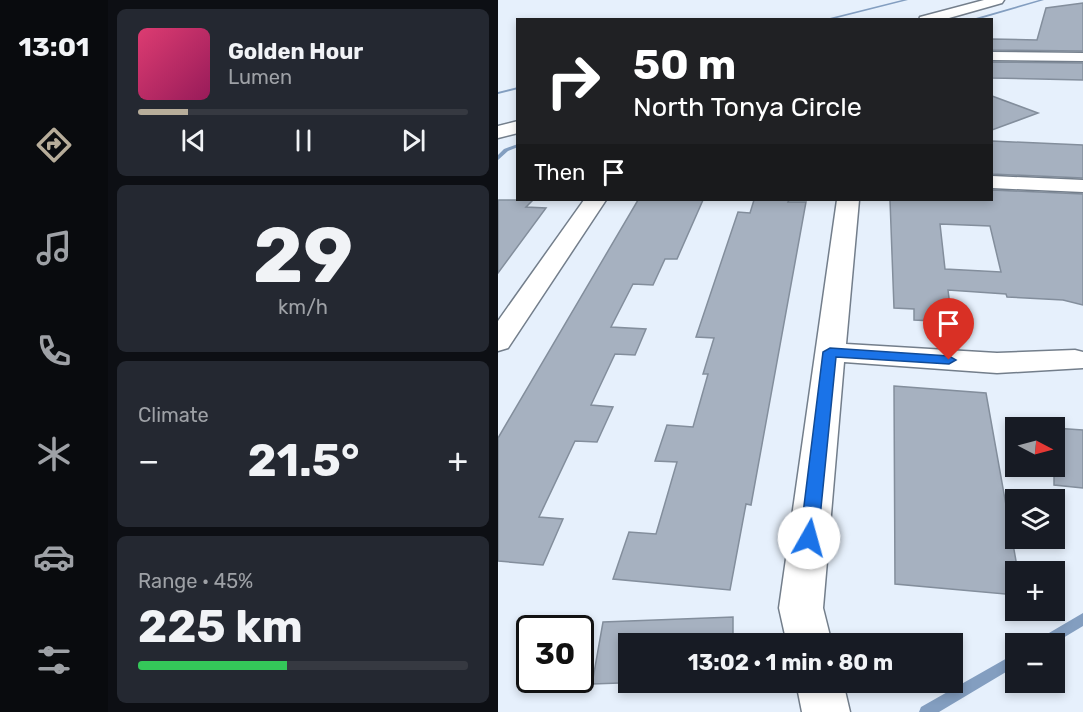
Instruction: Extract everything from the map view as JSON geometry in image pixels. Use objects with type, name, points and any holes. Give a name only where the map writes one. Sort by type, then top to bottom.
[{"type":"main road","points":[[932,18],[998,0]]},
{"type":"main road","points":[[498,132],[516,128]]},
{"type":"street","points":[[993,57],[1083,57]]},
{"type":"street","points":[[993,182],[1083,186]]},
{"type":"street","points":[[498,342],[594,201]]},
{"type":"street","points":[[807,633],[801,608],[848,201]]},
{"type":"street","points":[[830,352],[997,363],[1075,360]]},
{"type":"street","points":[[822,693],[826,712]]},
{"type":"building","points":[[1083,3],[1083,51],[993,50],[993,39],[1037,40],[1046,8]]},
{"type":"building","points":[[993,62],[1083,63],[1083,80],[993,78]]},
{"type":"building","points":[[993,96],[1038,113],[993,130]]},
{"type":"building","points":[[993,141],[1083,145],[1083,178],[993,174]]},
{"type":"building","points":[[993,190],[1083,194],[1083,305],[1063,300],[1007,297],[1006,294],[948,290],[952,322],[914,320],[914,309],[894,308],[890,201],[993,201]],"holes":[[[940,224],[990,226],[1001,272],[945,269]]]},
{"type":"building","points":[[498,200],[532,201],[526,207],[546,208],[498,273]]},
{"type":"building","points":[[637,201],[703,201],[677,259],[665,259],[653,285],[633,284],[611,327],[646,329],[635,355],[615,354],[591,405],[613,407],[597,442],[575,441],[539,517],[563,519],[543,565],[498,561],[498,438]]},
{"type":"building","points":[[754,201],[806,202],[751,505],[746,504],[730,590],[613,579],[629,532],[656,534],[677,462],[655,461],[667,425],[693,427],[708,374],[703,374],[714,338],[696,337],[738,212],[750,213]]},
{"type":"building","points":[[894,386],[986,393],[1005,499],[1005,549],[1014,549],[1016,561],[1005,561],[1005,594],[895,584]]},
{"type":"building","points":[[1065,429],[1083,430],[1083,488],[1054,485],[1054,477],[1065,477]]},
{"type":"building","points":[[733,617],[733,633],[618,633],[618,683],[594,684],[603,622]]},
{"type":"waterway","points":[[831,18],[906,0]]},
{"type":"waterway","points":[[977,18],[1042,0]]},
{"type":"waterway","points":[[498,93],[516,88]]},
{"type":"waterway","points":[[498,158],[506,150],[516,146]]},
{"type":"waterway","points":[[1059,633],[1083,619]]},
{"type":"waterway","points":[[926,712],[1005,665]]},
{"type":"route","points":[[809,538],[830,352],[949,360]]}]
